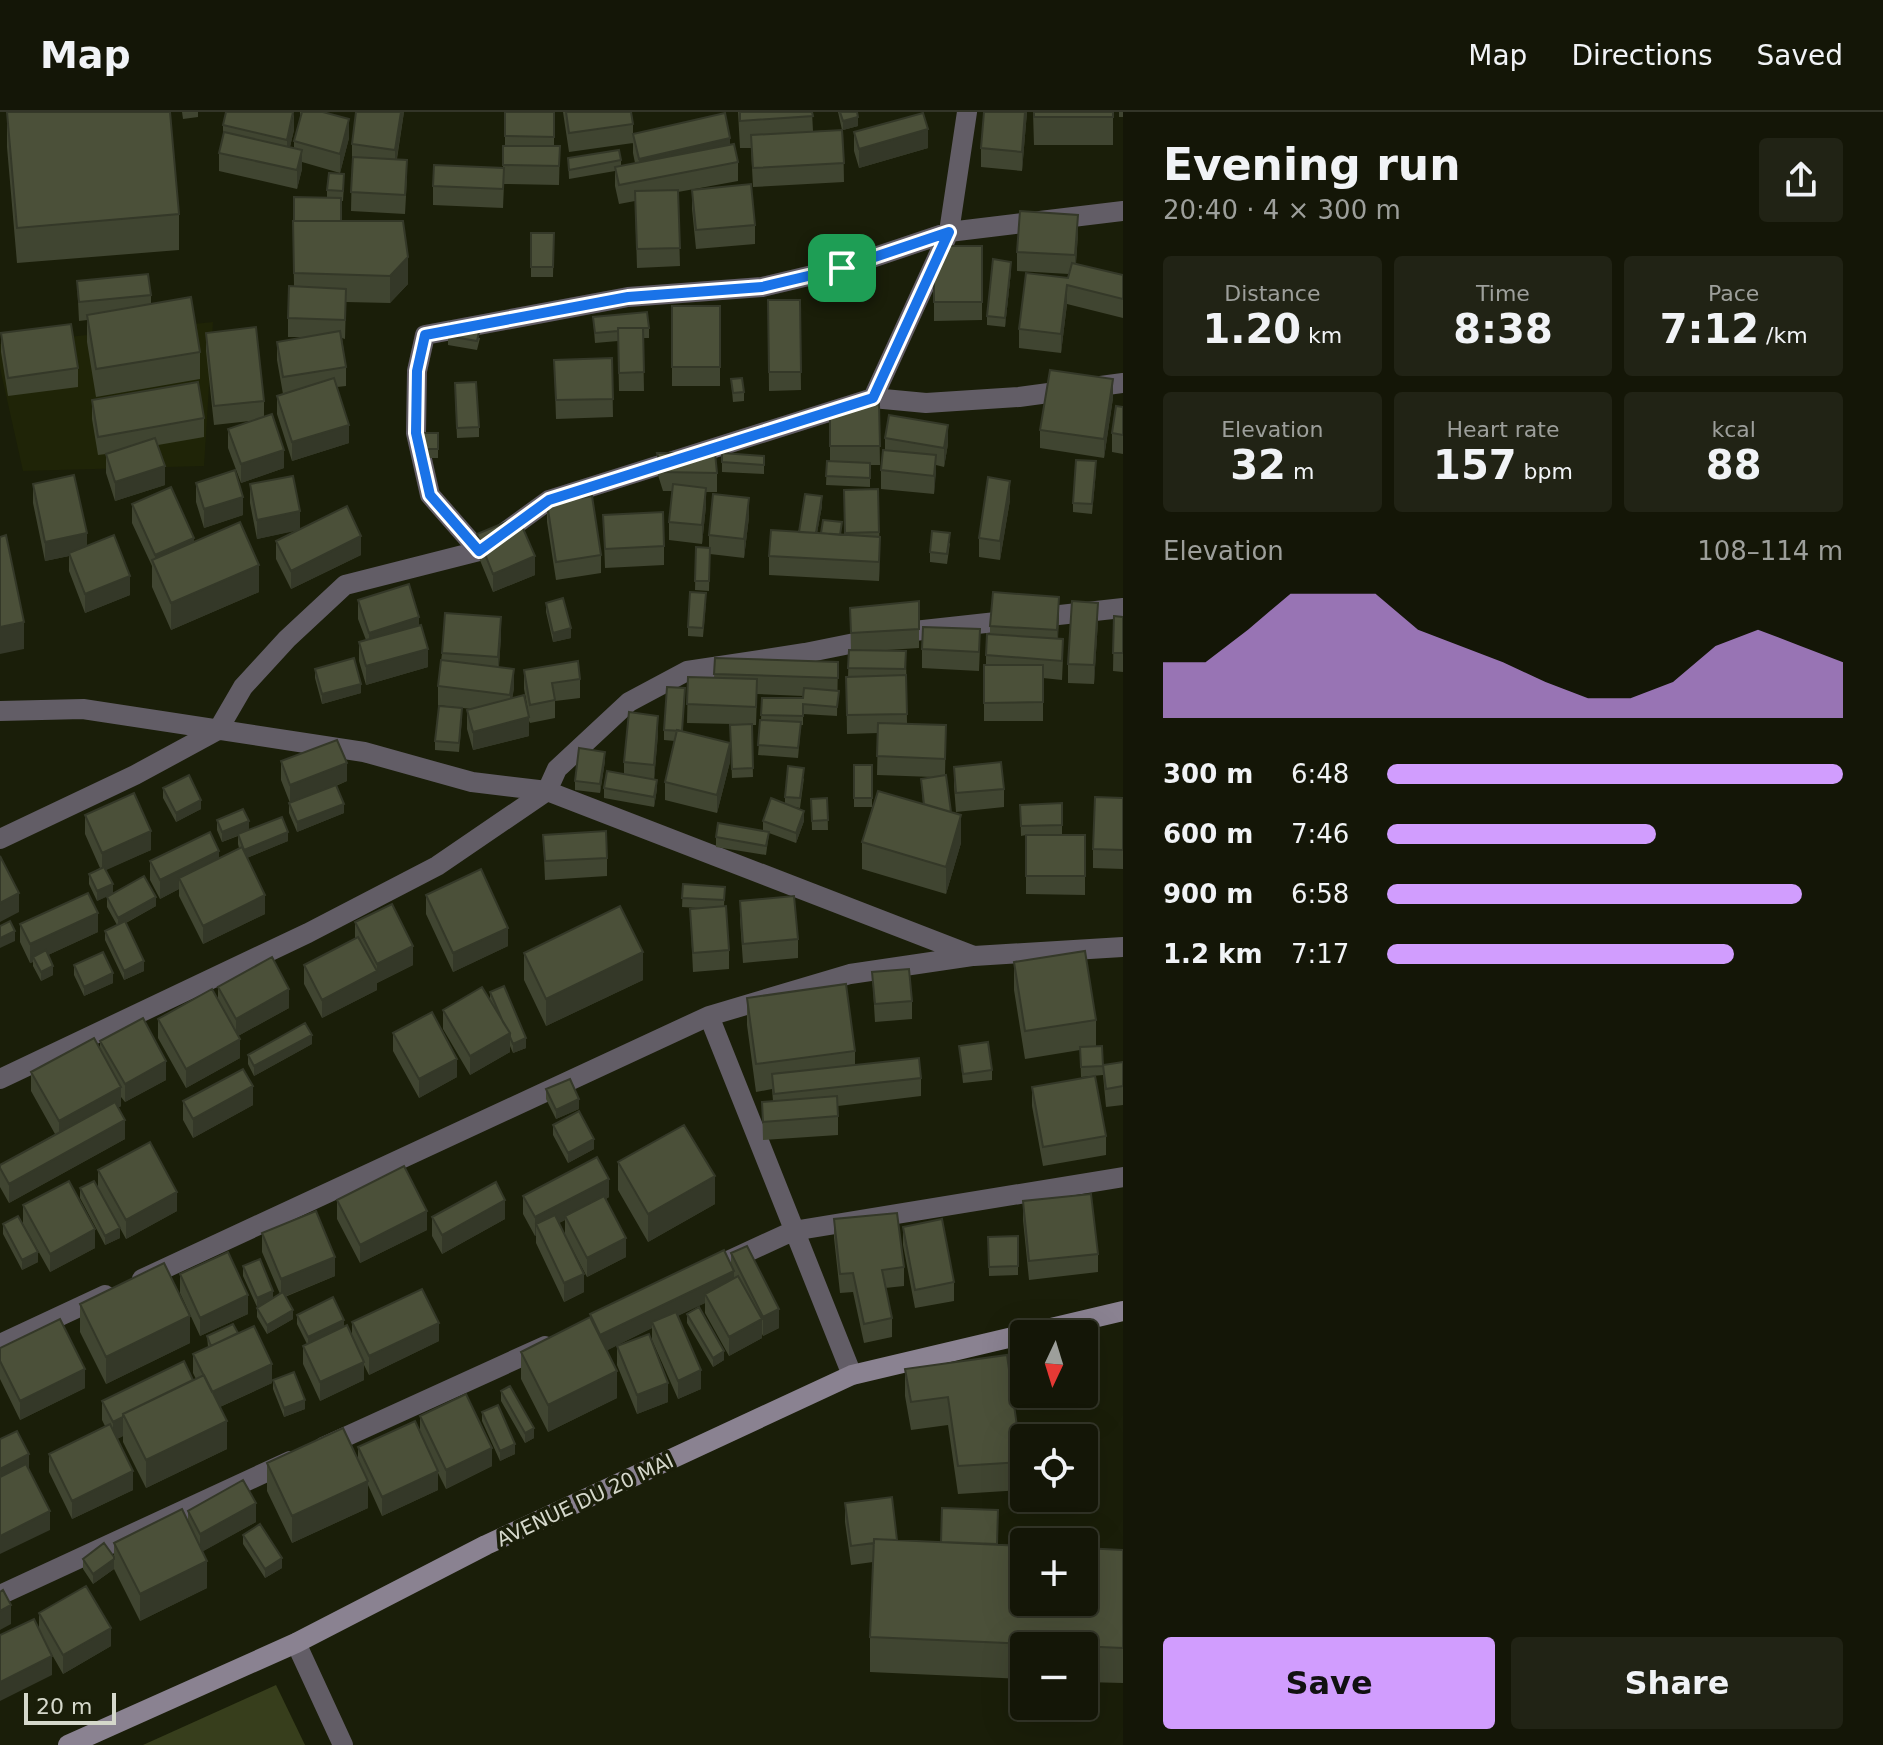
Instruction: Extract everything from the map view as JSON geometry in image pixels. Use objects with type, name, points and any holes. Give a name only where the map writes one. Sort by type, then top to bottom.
[{"type":"main road","name":"AVENUE DU 20 MAI","points":[[68,1745],[296,1643],[486,1545],[852,1375],[1123,1311]]},
{"type":"street","points":[[873,398],[949,232],[967,112]]},
{"type":"street","points":[[479,551],[430,495],[416,433],[417,371],[425,335],[628,297],[762,287],[842,268],[949,232],[1123,211]]},
{"type":"street","points":[[0,839],[135,775],[218,730],[243,687],[287,639],[345,585],[479,551],[549,500],[873,398],[926,403],[1019,397],[1123,383]]},
{"type":"street","points":[[0,1079],[308,933],[437,866],[547,791],[557,769],[629,702],[687,671],[805,653],[914,631],[1123,608]]},
{"type":"street","points":[[0,711],[83,709],[364,752],[472,782],[547,791],[974,956]]},
{"type":"street","points":[[0,1344],[709,1016],[850,974],[974,956],[1123,947]]},
{"type":"street","points":[[709,1016],[852,1375]]},
{"type":"street","points":[[680,1283],[793,1231],[1123,1177]]},
{"type":"street","points":[[0,1595],[566,1336]]},
{"type":"street","points":[[296,1643],[343,1745]]},
{"type":"shaded area","points":[[213,322],[204,466],[23,471],[0,368],[0,344]]},
{"type":"shaded area","points":[[276,1685],[305,1745],[143,1745]]},
{"type":"building","points":[[7,112],[170,112],[179,214],[17,228]]},
{"type":"building","points":[[226,112],[293,112],[287,140],[223,125]]},
{"type":"building","points":[[302,112],[323,112],[349,119],[340,154],[294,141]]},
{"type":"building","points":[[356,112],[401,112],[395,150],[352,144]]},
{"type":"building","points":[[505,112],[554,112],[554,137],[505,136]]},
{"type":"building","points":[[566,112],[631,112],[633,124],[569,133]]},
{"type":"building","points":[[740,112],[812,112],[813,116],[740,121]]},
{"type":"building","points":[[840,112],[857,112],[858,117],[843,121]]},
{"type":"building","points":[[984,112],[1025,112],[1022,152],[981,148]]},
{"type":"building","points":[[1034,112],[1113,112],[1113,117],[1034,117]]},
{"type":"building","points":[[725,113],[730,138],[639,159],[633,134]]},
{"type":"building","points":[[923,113],[928,129],[859,149],[854,132]]},
{"type":"building","points":[[842,130],[844,163],[753,168],[751,135]]},
{"type":"building","points":[[224,132],[302,150],[297,170],[219,153]]},
{"type":"building","points":[[734,144],[738,162],[619,185],[615,167]]},
{"type":"building","points":[[503,146],[560,146],[559,166],[503,165]]},
{"type":"building","points":[[619,150],[621,160],[569,170],[568,158]]},
{"type":"building","points":[[353,157],[407,160],[405,195],[351,192]]},
{"type":"building","points":[[434,165],[504,168],[503,189],[433,186]]},
{"type":"building","points":[[329,173],[344,174],[343,191],[327,190]]},
{"type":"building","points":[[751,184],[755,225],[696,230],[692,190]]},
{"type":"building","points":[[678,190],[680,248],[637,249],[635,191]]},
{"type":"building","points":[[294,197],[341,198],[341,221],[294,221]]},
{"type":"building","points":[[1020,211],[1078,215],[1075,255],[1017,252]]},
{"type":"building","points":[[293,221],[403,221],[408,257],[390,276],[294,273]]},
{"type":"building","points":[[531,233],[554,233],[553,267],[531,267]]},
{"type":"building","points":[[934,246],[982,246],[982,302],[934,302]]},
{"type":"building","points":[[993,259],[1011,262],[1005,318],[987,316]]},
{"type":"building","points":[[1072,263],[1123,275],[1123,299],[1067,285],[1061,334],[1019,329],[1026,273],[1068,278]]},
{"type":"building","points":[[148,274],[151,295],[79,302],[77,281]]},
{"type":"building","points":[[289,286],[346,289],[345,320],[288,318]]},
{"type":"building","points":[[191,297],[200,352],[96,369],[87,315]]},
{"type":"building","points":[[768,300],[800,300],[801,372],[769,372]]},
{"type":"building","points":[[672,306],[720,306],[720,367],[672,367]]},
{"type":"building","points":[[647,312],[649,328],[618,328],[618,331],[595,333],[593,317]]},
{"type":"building","points":[[450,323],[480,328],[477,341],[448,336]]},
{"type":"building","points":[[71,324],[78,368],[8,378],[1,333]]},
{"type":"building","points":[[256,327],[264,401],[214,406],[206,333]]},
{"type":"building","points":[[618,328],[643,328],[644,372],[619,373]]},
{"type":"building","points":[[340,331],[346,367],[283,377],[277,342]]},
{"type":"building","points":[[612,358],[613,399],[556,400],[554,360]]},
{"type":"building","points":[[1050,370],[1113,379],[1104,439],[1040,430]]},
{"type":"building","points":[[334,378],[349,425],[292,442],[277,396]]},
{"type":"building","points":[[742,378],[744,392],[733,393],[731,379]]},
{"type":"building","points":[[198,382],[204,418],[98,437],[92,400]]},
{"type":"building","points":[[476,382],[479,427],[457,428],[455,383]]},
{"type":"building","points":[[879,404],[880,446],[830,446],[830,405]]},
{"type":"building","points":[[1116,406],[1123,407],[1123,435],[1112,433]]},
{"type":"building","points":[[272,414],[284,450],[241,464],[228,429]]},
{"type":"building","points":[[889,415],[948,425],[944,448],[885,438]]},
{"type":"building","points":[[418,433],[438,433],[438,449],[418,449]]},
{"type":"building","points":[[155,438],[165,466],[115,482],[106,454]]},
{"type":"building","points":[[883,450],[936,455],[934,476],[881,470]]},
{"type":"building","points":[[657,453],[715,453],[717,473],[663,472]]},
{"type":"building","points":[[722,453],[764,456],[764,465],[722,462]]},
{"type":"building","points":[[1076,460],[1096,461],[1092,504],[1073,503]]},
{"type":"building","points":[[827,461],[870,463],[870,478],[826,476]]},
{"type":"building","points":[[235,470],[243,497],[204,509],[196,483]]},
{"type":"building","points":[[74,475],[87,533],[45,542],[33,484]]},
{"type":"building","points":[[293,476],[300,511],[257,520],[250,484]]},
{"type":"building","points":[[988,477],[1010,481],[1000,541],[979,538]]},
{"type":"building","points":[[673,484],[706,488],[702,525],[669,522]]},
{"type":"building","points":[[171,487],[194,538],[155,555],[132,504]]},
{"type":"building","points":[[878,489],[879,532],[845,533],[844,490]]},
{"type":"building","points":[[713,494],[749,498],[744,539],[709,535]]},
{"type":"building","points":[[805,494],[822,496],[816,533],[799,532]]},
{"type":"building","points":[[592,496],[601,555],[556,562],[547,503]]},
{"type":"building","points":[[347,506],[361,536],[291,571],[276,541]]},
{"type":"building","points":[[663,512],[664,546],[605,549],[603,515]]},
{"type":"building","points":[[518,517],[535,556],[493,574],[477,534]]},
{"type":"building","points":[[823,520],[842,522],[840,535],[821,533]]},
{"type":"building","points":[[240,522],[259,565],[171,603],[152,560]]},
{"type":"building","points":[[771,530],[880,537],[879,562],[769,556]]},
{"type":"building","points":[[932,531],[950,533],[947,554],[930,552]]},
{"type":"building","points":[[6,535],[24,622],[0,627],[0,537]]},
{"type":"building","points":[[114,535],[130,576],[85,594],[69,553]]},
{"type":"building","points":[[696,547],[710,548],[709,581],[695,581]]},
{"type":"building","points":[[409,584],[419,617],[369,633],[358,600]]},
{"type":"building","points":[[690,592],[706,593],[703,628],[688,627]]},
{"type":"building","points":[[993,592],[1059,597],[1057,630],[990,626]]},
{"type":"building","points":[[563,598],[571,628],[553,633],[546,603]]},
{"type":"building","points":[[919,601],[919,629],[851,633],[850,608]]},
{"type":"building","points":[[1072,601],[1098,603],[1094,665],[1068,664]]},
{"type":"building","points":[[445,613],[501,617],[498,657],[442,653]]},
{"type":"building","points":[[1114,616],[1123,617],[1123,653],[1113,653]]},
{"type":"building","points":[[421,625],[428,649],[366,666],[359,642]]},
{"type":"building","points":[[923,627],[980,629],[979,652],[922,649]]},
{"type":"building","points":[[987,634],[1063,639],[1062,661],[986,655]]},
{"type":"building","points":[[849,650],[906,651],[905,669],[848,668]]},
{"type":"building","points":[[354,658],[361,684],[322,694],[315,669]]},
{"type":"building","points":[[715,658],[838,662],[838,678],[714,674]]},
{"type":"building","points":[[441,660],[514,669],[510,695],[438,686]]},
{"type":"building","points":[[578,661],[580,679],[552,683],[555,700],[530,705],[524,670]]},
{"type":"building","points":[[984,665],[1043,665],[1043,702],[984,703]]},
{"type":"building","points":[[906,675],[907,714],[847,715],[846,677]]},
{"type":"building","points":[[688,677],[757,679],[756,707],[687,704]]},
{"type":"building","points":[[667,687],[685,688],[682,731],[664,730]]},
{"type":"building","points":[[804,688],[839,691],[837,707],[803,704],[803,716],[761,715],[762,698],[803,698]]},
{"type":"building","points":[[524,695],[529,717],[473,732],[467,710]]},
{"type":"building","points":[[439,706],[462,708],[459,743],[435,741]]},
{"type":"building","points":[[629,712],[658,716],[654,765],[624,762]]},
{"type":"building","points":[[760,720],[801,722],[798,748],[758,745]]},
{"type":"building","points":[[878,723],[946,725],[945,759],[877,756]]},
{"type":"building","points":[[752,724],[753,768],[732,769],[730,725]]},
{"type":"building","points":[[677,730],[730,743],[717,795],[665,782]]},
{"type":"building","points":[[337,740],[347,763],[290,785],[281,761]]},
{"type":"building","points":[[579,748],[605,752],[600,784],[575,781]]},
{"type":"building","points":[[1001,762],[1004,789],[956,793],[954,767]]},
{"type":"building","points":[[854,765],[872,765],[872,798],[854,798]]},
{"type":"building","points":[[788,766],[804,768],[800,798],[785,797]]},
{"type":"building","points":[[607,771],[657,780],[654,797],[604,788]]},
{"type":"building","points":[[189,775],[201,800],[176,813],[163,788]]},
{"type":"building","points":[[946,775],[951,812],[924,804],[921,779]]},
{"type":"building","points":[[336,785],[344,804],[297,822],[289,803]]},
{"type":"building","points":[[878,791],[961,815],[946,867],[862,842]]},
{"type":"building","points":[[134,793],[151,831],[102,853],[85,815]]},
{"type":"building","points":[[1095,797],[1123,798],[1123,850],[1093,849]]},
{"type":"building","points":[[771,798],[804,811],[796,833],[763,821]]},
{"type":"building","points":[[827,798],[828,820],[812,821],[811,799]]},
{"type":"building","points":[[1062,803],[1062,825],[1021,826],[1020,805]]},
{"type":"building","points":[[243,809],[249,821],[222,832],[217,820]]},
{"type":"building","points":[[282,817],[288,832],[244,850],[238,834]]},
{"type":"building","points":[[718,823],[769,832],[766,846],[716,837]]},
{"type":"building","points":[[606,831],[607,858],[545,861],[543,835]]},
{"type":"building","points":[[210,832],[219,851],[160,880],[150,861]]},
{"type":"building","points":[[1026,835],[1085,835],[1085,876],[1026,876]]},
{"type":"building","points":[[242,847],[265,895],[203,926],[179,878]]},
{"type":"building","points":[[0,856],[19,893],[0,903]]},
{"type":"building","points":[[104,867],[113,884],[97,891],[89,874]]},
{"type":"building","points":[[481,869],[508,928],[453,953],[426,895]]},
{"type":"building","points":[[144,876],[156,897],[118,918],[107,897]]},
{"type":"building","points":[[683,884],[725,887],[724,900],[682,898]]},
{"type":"building","points":[[88,893],[98,913],[30,944],[20,924]]},
{"type":"building","points":[[794,896],[798,939],[743,944],[740,901]]},
{"type":"building","points":[[392,904],[413,946],[377,964],[355,922]]},
{"type":"building","points":[[620,906],[643,952],[546,999],[524,953]]},
{"type":"building","points":[[726,906],[729,950],[693,953],[690,909]]},
{"type":"building","points":[[10,921],[15,931],[0,938],[0,926]]},
{"type":"building","points":[[125,921],[144,961],[124,971],[105,931]]},
{"type":"building","points":[[358,937],[377,971],[322,1000],[304,965]]},
{"type":"building","points":[[46,950],[53,966],[41,972],[33,957]]},
{"type":"building","points":[[1085,951],[1096,1020],[1025,1031],[1014,962]]},
{"type":"building","points":[[103,952],[113,973],[84,987],[74,965]]},
{"type":"building","points":[[272,957],[289,989],[236,1019],[218,987]]},
{"type":"building","points":[[909,969],[912,1001],[875,1004],[872,972]]},
{"type":"building","points":[[846,984],[855,1051],[756,1064],[747,998]]},
{"type":"building","points":[[504,986],[526,1038],[513,1044],[490,992]]},
{"type":"building","points":[[482,987],[510,1033],[470,1056],[443,1010]]},
{"type":"building","points":[[212,989],[240,1039],[186,1069],[158,1019]]},
{"type":"building","points":[[432,1012],[457,1059],[419,1079],[393,1033]]},
{"type":"building","points":[[143,1018],[166,1061],[125,1084],[100,1041]]},
{"type":"building","points":[[305,1023],[312,1035],[254,1066],[248,1055]]},
{"type":"building","points":[[94,1038],[121,1087],[59,1121],[31,1072]]},
{"type":"building","points":[[988,1042],[992,1070],[963,1074],[959,1046]]},
{"type":"building","points":[[1102,1046],[1103,1066],[1081,1067],[1080,1047]]},
{"type":"building","points":[[919,1058],[921,1078],[774,1094],[772,1074]]},
{"type":"building","points":[[1123,1062],[1123,1086],[1106,1089],[1103,1065]]},
{"type":"building","points":[[243,1069],[253,1086],[193,1119],[183,1101]]},
{"type":"building","points":[[1095,1076],[1106,1136],[1043,1147],[1032,1087]]},
{"type":"building","points":[[570,1079],[579,1099],[556,1110],[546,1089]]},
{"type":"building","points":[[837,1096],[838,1116],[763,1122],[762,1102]]},
{"type":"building","points":[[115,1102],[125,1120],[9,1184],[0,1165]]},
{"type":"building","points":[[579,1111],[594,1139],[568,1153],[553,1125]]},
{"type":"building","points":[[684,1125],[715,1176],[648,1214],[618,1162]]},
{"type":"building","points":[[150,1142],[177,1192],[126,1220],[98,1170]]},
{"type":"building","points":[[597,1157],[609,1179],[535,1217],[523,1196]]},
{"type":"building","points":[[404,1166],[427,1211],[360,1245],[337,1200]]},
{"type":"building","points":[[69,1181],[95,1229],[50,1254],[23,1205]]},
{"type":"building","points":[[94,1181],[120,1228],[105,1236],[80,1188]]},
{"type":"building","points":[[496,1182],[505,1200],[442,1235],[432,1217]]},
{"type":"building","points":[[1091,1194],[1098,1254],[1029,1261],[1023,1201]]},
{"type":"building","points":[[604,1196],[626,1238],[587,1258],[565,1216]]},
{"type":"building","points":[[316,1211],[335,1257],[281,1279],[262,1233]]},
{"type":"building","points":[[897,1213],[904,1267],[882,1270],[892,1318],[864,1324],[853,1273],[840,1274],[834,1219]]},
{"type":"building","points":[[555,1215],[584,1274],[564,1283],[536,1224]]},
{"type":"building","points":[[18,1216],[38,1252],[22,1260],[3,1224]]},
{"type":"building","points":[[942,1219],[954,1282],[915,1290],[903,1227]]},
{"type":"building","points":[[1018,1236],[1018,1266],[989,1267],[988,1237]]},
{"type":"building","points":[[747,1246],[779,1309],[763,1317],[731,1253]]},
{"type":"building","points":[[724,1250],[734,1271],[600,1335],[590,1314]]},
{"type":"building","points":[[228,1252],[248,1295],[200,1318],[180,1274]]},
{"type":"building","points":[[260,1259],[273,1291],[257,1298],[243,1266]]},
{"type":"building","points":[[164,1263],[190,1316],[106,1357],[80,1304]]},
{"type":"building","points":[[738,1276],[762,1319],[729,1337],[705,1294]]},
{"type":"building","points":[[422,1289],[439,1323],[369,1356],[352,1322]]},
{"type":"building","points":[[283,1292],[293,1310],[267,1325],[257,1308]]},
{"type":"building","points":[[333,1297],[344,1320],[308,1337],[297,1315]]},
{"type":"building","points":[[699,1307],[724,1351],[713,1358],[687,1314]]},
{"type":"building","points":[[676,1312],[701,1370],[678,1381],[652,1322]]},
{"type":"building","points":[[590,1317],[617,1371],[548,1405],[521,1352]]},
{"type":"building","points":[[60,1319],[85,1369],[20,1401],[0,1361],[0,1348]]},
{"type":"building","points":[[233,1324],[238,1333],[211,1346],[207,1336]]},
{"type":"building","points":[[347,1325],[364,1362],[320,1382],[303,1346]]},
{"type":"building","points":[[254,1326],[272,1364],[212,1392],[193,1354]]},
{"type":"building","points":[[649,1334],[668,1383],[637,1395],[617,1346]]},
{"type":"building","points":[[1007,1355],[1010,1408],[1014,1408],[1017,1424],[1010,1424],[1010,1463],[958,1466],[948,1397],[911,1402],[905,1369]]},
{"type":"building","points":[[184,1361],[193,1380],[123,1414],[113,1422],[102,1401]]},
{"type":"building","points":[[294,1372],[305,1400],[284,1408],[273,1380]]},
{"type":"building","points":[[204,1375],[227,1421],[146,1460],[123,1414]]},
{"type":"building","points":[[510,1386],[534,1428],[525,1433],[501,1391]]},
{"type":"building","points":[[466,1394],[492,1448],[446,1470],[420,1416]]},
{"type":"building","points":[[498,1405],[515,1444],[500,1451],[482,1412]]},
{"type":"building","points":[[415,1421],[438,1471],[382,1497],[358,1447]]},
{"type":"building","points":[[110,1424],[133,1471],[72,1501],[49,1454]]},
{"type":"building","points":[[343,1428],[368,1481],[292,1516],[267,1463]]},
{"type":"building","points":[[17,1431],[29,1454],[0,1469],[0,1439]]},
{"type":"building","points":[[26,1464],[50,1511],[0,1536],[0,1477]]},
{"type":"building","points":[[243,1480],[256,1503],[200,1534],[188,1511]]},
{"type":"building","points":[[892,1497],[897,1540],[874,1539],[874,1543],[851,1546],[845,1503]]},
{"type":"building","points":[[942,1508],[998,1510],[997,1544],[941,1542]]},
{"type":"building","points":[[182,1509],[207,1561],[140,1594],[114,1543]]},
{"type":"building","points":[[260,1524],[282,1558],[265,1569],[243,1535]]},
{"type":"building","points":[[874,1539],[1010,1545],[1010,1616],[1098,1616],[1098,1549],[1123,1550],[1123,1648],[1098,1647],[1098,1632],[1010,1632],[1010,1643],[870,1637]]},
{"type":"building","points":[[104,1543],[114,1559],[93,1574],[83,1559]]},
{"type":"building","points":[[86,1586],[111,1628],[63,1655],[39,1613]]},
{"type":"building","points":[[3,1590],[11,1605],[0,1611],[0,1592]]},
{"type":"building","points":[[34,1619],[52,1656],[0,1682],[0,1635]]},
{"type":"route","points":[[949,232],[873,398],[549,500],[479,551],[430,495],[416,433],[417,371],[425,335],[628,297],[762,287],[842,268],[949,232]]}]
